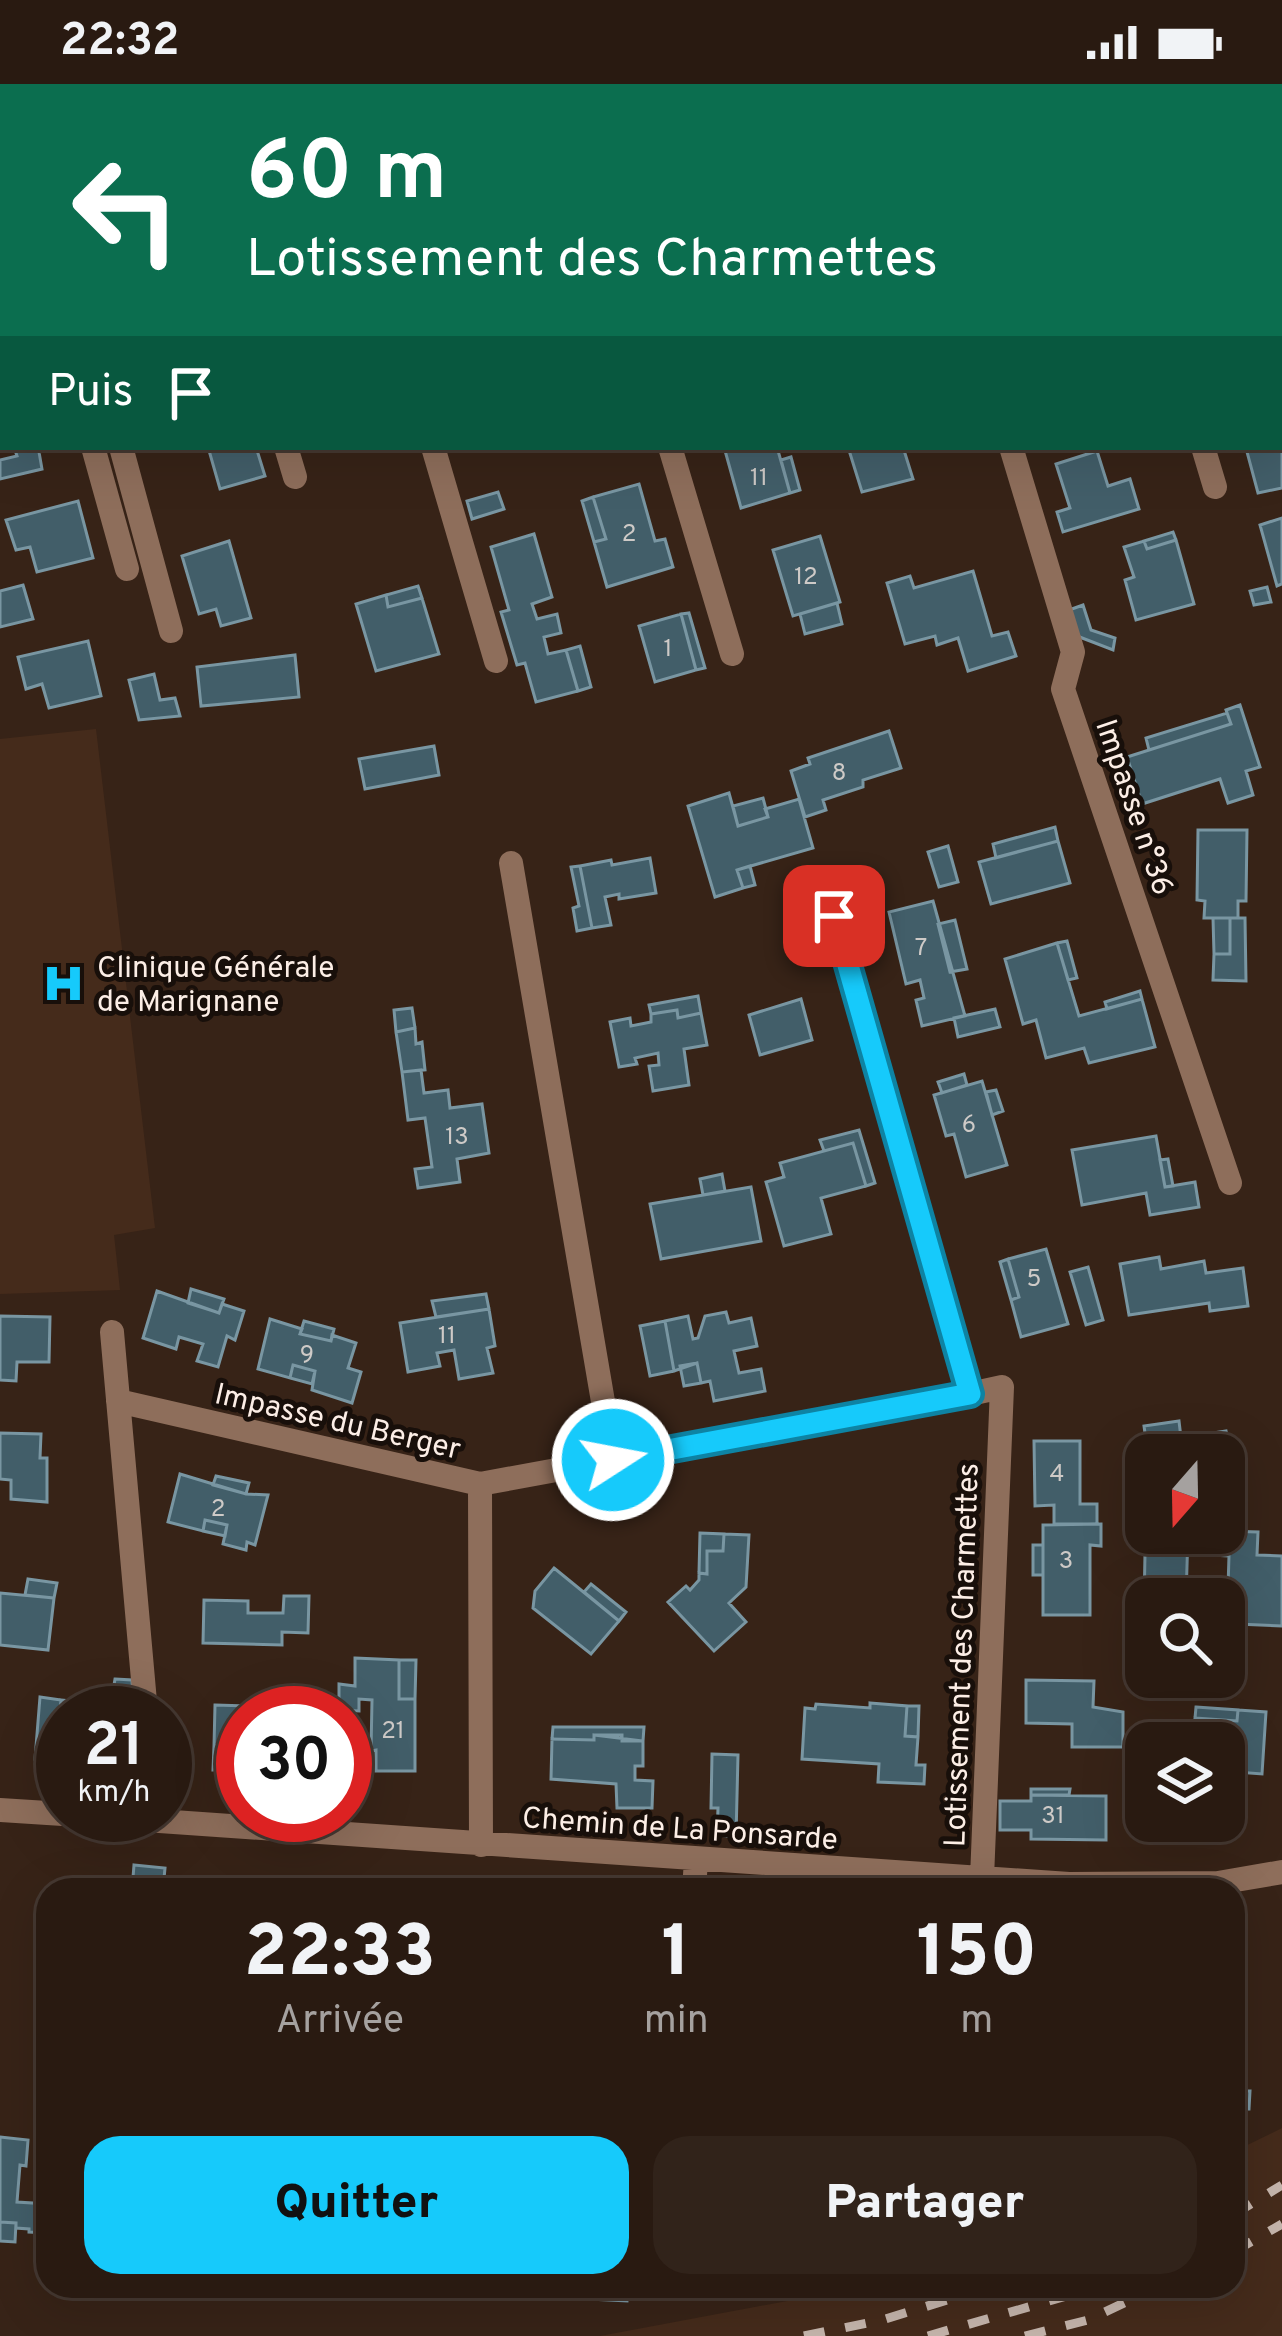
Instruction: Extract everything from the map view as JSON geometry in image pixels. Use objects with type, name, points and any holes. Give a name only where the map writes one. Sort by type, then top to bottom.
[{"type":"street","points":[[94,450],[127,569]]},
{"type":"street","points":[[122,450],[171,631]]},
{"type":"street","points":[[287,450],[295,476]]},
{"type":"street","points":[[435,450],[496,661]]},
{"type":"street","points":[[671,450],[732,654]]},
{"type":"street","name":"Impasse n°36","points":[[1012,450],[1073,652],[1063,689],[1230,1183]]},
{"type":"street","points":[[1204,450],[1215,487]]},
{"type":"street","points":[[511,863],[613,1460]]},
{"type":"street","points":[[834,916],[970,1394]]},
{"type":"street","points":[[112,1332],[144,1686]]},
{"type":"street","name":"Lotissement des Charmettes","points":[[970,1394],[1002,1387],[982,1878]]},
{"type":"street","name":"Impasse du Berger","points":[[118,1402],[480,1484],[970,1394]]},
{"type":"street","points":[[480,1484],[481,1845]]},
{"type":"street","points":[[0,1810],[36,1812]]},
{"type":"street","name":"Chemin de La Ponsarde","points":[[192,1821],[982,1878]]},
{"type":"street","points":[[695,1878],[696,1860]]},
{"type":"street","name":"Chemin de La Ponsarde","points":[[1245,1878],[1282,1872]]},
{"type":"shaded area","name":"Clinique Générale de Marignane","points":[[96,729],[155,1228],[114,1235],[120,1290],[0,1294],[0,739]]},
{"type":"shaded area","points":[[1282,2128],[1282,2336],[600,2336],[803,2298],[1245,2298],[1245,2146]]},
{"type":"building","points":[[15,450],[48,450],[39,452],[42,469],[0,479],[0,460],[17,456]]},
{"type":"building","points":[[209,450],[257,450],[265,476],[220,489]]},
{"type":"building","points":[[725,450],[778,450],[790,493],[741,508]]},
{"type":"building","points":[[849,450],[904,450],[913,479],[862,492]]},
{"type":"building","points":[[1282,450],[1282,488],[1258,493],[1247,452]]},
{"type":"building","points":[[1097,451],[1108,486],[1130,479],[1139,509],[1063,532],[1057,512],[1070,508],[1056,464]]},
{"type":"building","points":[[791,457],[800,490],[790,493],[781,460]]},
{"type":"building","points":[[639,484],[655,541],[665,539],[673,567],[607,587],[594,542],[606,539],[593,497]]},
{"type":"building","points":[[498,492],[504,509],[472,519],[467,501]]},
{"type":"building","points":[[593,497],[606,539],[594,542],[582,501]]},
{"type":"building","points":[[78,501],[93,558],[37,572],[30,547],[16,550],[6,520]]},
{"type":"building","points":[[1282,518],[1282,584],[1277,586],[1260,525]]},
{"type":"building","points":[[1173,532],[1176,540],[1147,549],[1144,541]]},
{"type":"building","points":[[534,534],[552,597],[532,604],[537,619],[557,614],[561,633],[544,637],[548,654],[566,650],[578,691],[536,702],[525,663],[517,665],[501,612],[509,610],[491,547]]},
{"type":"building","points":[[820,536],[840,602],[793,616],[773,550]]},
{"type":"building","points":[[1176,540],[1194,604],[1136,620],[1125,580],[1134,577],[1124,547],[1144,541],[1147,549]]},
{"type":"building","points":[[229,541],[251,618],[221,626],[216,609],[199,614],[182,556]]},
{"type":"building","points":[[973,571],[992,636],[1008,632],[1016,656],[968,671],[958,638],[937,645],[935,636],[905,644],[887,583],[910,576],[914,588]]},
{"type":"building","points":[[23,585],[33,619],[0,627],[0,591]]},
{"type":"building","points":[[418,586],[422,598],[388,607],[386,595]]},
{"type":"building","points":[[1267,587],[1271,602],[1254,605],[1250,591]]},
{"type":"building","points":[[386,595],[388,607],[422,598],[439,654],[376,671],[356,604]]},
{"type":"building","points":[[837,603],[842,624],[805,634],[800,614]]},
{"type":"building","points":[[1083,605],[1091,630],[1115,638],[1113,650],[1077,636],[1069,610]]},
{"type":"building","points":[[689,613],[705,668],[696,670],[681,614]]},
{"type":"building","points":[[681,614],[696,670],[655,682],[639,626]]},
{"type":"building","points":[[88,641],[101,696],[49,708],[42,684],[26,689],[18,657]]},
{"type":"building","points":[[580,646],[591,687],[578,691],[566,650]]},
{"type":"building","points":[[295,655],[299,697],[201,706],[197,667]]},
{"type":"building","points":[[154,674],[160,700],[175,698],[180,716],[139,720],[129,680]]},
{"type":"building","points":[[1240,705],[1260,767],[1246,771],[1253,795],[1228,803],[1220,779],[1142,804],[1127,757],[1231,724],[1226,710]]},
{"type":"building","points":[[1227,713],[1231,724],[1149,750],[1146,738]]},
{"type":"building","points":[[889,731],[901,768],[823,800],[826,810],[805,817],[791,771],[810,764],[808,758]]},
{"type":"building","points":[[434,746],[439,775],[365,789],[359,759]]},
{"type":"building","points":[[729,793],[738,826],[768,817],[765,809],[799,799],[813,848],[737,870],[743,888],[715,897],[688,806]]},
{"type":"building","points":[[763,798],[768,817],[738,826],[733,806]]},
{"type":"building","points":[[1055,827],[1058,841],[996,858],[993,844]]},
{"type":"building","points":[[1198,830],[1247,830],[1246,901],[1238,901],[1238,918],[1204,918],[1205,901],[1197,900]]},
{"type":"building","points":[[1058,841],[1070,883],[991,904],[979,862]]},
{"type":"building","points":[[948,846],[958,882],[939,887],[928,852]]},
{"type":"building","points":[[650,858],[656,893],[605,897],[611,925],[592,928],[580,866]]},
{"type":"building","points":[[580,866],[592,928],[577,931],[573,908],[579,906],[571,867]]},
{"type":"building","points":[[750,866],[755,885],[743,888],[737,870]]},
{"type":"building","points":[[933,901],[965,1016],[922,1026],[916,1000],[924,998],[920,980],[906,984],[889,912]]},
{"type":"building","points":[[1213,918],[1230,918],[1230,954],[1214,954]]},
{"type":"building","points":[[1230,918],[1245,918],[1246,981],[1213,980],[1214,954],[1230,954]]},
{"type":"building","points":[[955,920],[967,969],[950,972],[938,924]]},
{"type":"building","points":[[1067,941],[1077,978],[1068,980],[1057,943]]},
{"type":"building","points":[[1057,943],[1079,1016],[1142,999],[1155,1047],[1089,1063],[1084,1048],[1046,1058],[1036,1020],[1023,1024],[1005,959]]},
{"type":"building","points":[[1140,991],[1142,999],[1107,1009],[1105,1002]]},
{"type":"building","points":[[698,996],[701,1013],[678,1018],[677,1010],[651,1014],[649,1005]]},
{"type":"building","points":[[801,999],[812,1040],[760,1055],[749,1015]]},
{"type":"building","points":[[412,1008],[415,1028],[396,1032],[394,1010]]},
{"type":"building","points":[[995,1009],[1000,1027],[958,1037],[954,1018]]},
{"type":"building","points":[[677,1010],[678,1018],[701,1013],[707,1045],[684,1049],[689,1085],[653,1091],[649,1066],[659,1065],[658,1053],[619,1067],[610,1022],[630,1018],[631,1026],[651,1022],[651,1014]]},
{"type":"building","points":[[415,1028],[425,1070],[402,1072],[396,1032]]},
{"type":"building","points":[[421,1070],[424,1093],[448,1090],[450,1108],[482,1104],[489,1153],[457,1159],[460,1182],[418,1188],[415,1169],[432,1167],[425,1118],[408,1120],[402,1072]]},
{"type":"building","points":[[964,1074],[967,1085],[942,1093],[938,1082]]},
{"type":"building","points":[[982,1081],[1007,1165],[966,1177],[954,1134],[946,1136],[934,1095]]},
{"type":"building","points":[[996,1090],[1003,1111],[992,1115],[986,1092]]},
{"type":"building","points":[[859,1130],[875,1183],[866,1186],[853,1143],[824,1151],[820,1140]]},
{"type":"building","points":[[1156,1136],[1165,1187],[1195,1182],[1199,1207],[1150,1215],[1146,1193],[1082,1205],[1072,1150]]},
{"type":"building","points":[[853,1143],[866,1186],[821,1198],[831,1234],[784,1246],[766,1182],[784,1177],[780,1163]]},
{"type":"building","points":[[1168,1159],[1173,1186],[1165,1187],[1160,1160]]},
{"type":"building","points":[[722,1174],[725,1191],[703,1195],[700,1179]]},
{"type":"building","points":[[751,1187],[761,1241],[661,1259],[650,1204]]},
{"type":"building","points":[[1046,1249],[1068,1324],[1021,1337],[1011,1300],[1019,1297],[1008,1259]]},
{"type":"building","points":[[1159,1257],[1161,1269],[1204,1261],[1206,1273],[1243,1268],[1248,1306],[1210,1311],[1209,1303],[1129,1315],[1120,1264]]},
{"type":"building","points":[[1008,1259],[1019,1297],[1011,1300],[1000,1262]]},
{"type":"building","points":[[1088,1267],[1103,1320],[1086,1325],[1070,1272]]},
{"type":"building","points":[[191,1289],[224,1299],[219,1313],[188,1303]]},
{"type":"building","points":[[157,1291],[219,1313],[222,1304],[244,1311],[235,1340],[227,1336],[218,1367],[197,1361],[203,1344],[179,1337],[176,1349],[143,1338]]},
{"type":"building","points":[[486,1294],[489,1309],[436,1317],[432,1301]]},
{"type":"building","points":[[489,1309],[495,1346],[487,1348],[493,1373],[459,1379],[454,1350],[437,1353],[440,1366],[408,1372],[400,1323]]},
{"type":"building","points":[[726,1312],[729,1323],[751,1318],[757,1346],[734,1351],[739,1373],[761,1369],[765,1391],[714,1401],[710,1381],[701,1383],[697,1363],[674,1371],[665,1321],[688,1316],[693,1339],[698,1338],[705,1316]]},
{"type":"building","points":[[0,1316],[50,1317],[49,1362],[17,1362],[16,1381],[0,1380]]},
{"type":"building","points":[[270,1319],[302,1329],[300,1334],[331,1341],[332,1335],[356,1343],[348,1368],[361,1372],[352,1403],[312,1390],[315,1371],[293,1365],[290,1378],[258,1369]]},
{"type":"building","points":[[304,1321],[334,1329],[331,1341],[300,1334]]},
{"type":"building","points":[[665,1321],[674,1371],[650,1376],[640,1326]]},
{"type":"building","points":[[697,1363],[701,1383],[684,1386],[680,1366]]},
{"type":"building","points":[[293,1365],[315,1371],[312,1384],[290,1378]]},
{"type":"building","points":[[1179,1421],[1181,1434],[1145,1434],[1144,1426]]},
{"type":"building","points":[[0,1433],[41,1434],[40,1458],[47,1458],[47,1502],[11,1499],[11,1480],[0,1479]]},
{"type":"building","points":[[1034,1441],[1080,1441],[1080,1504],[1097,1504],[1097,1524],[1054,1524],[1054,1505],[1035,1506]]},
{"type":"building","points":[[180,1474],[246,1494],[268,1495],[255,1545],[247,1542],[246,1550],[223,1544],[227,1525],[205,1520],[203,1531],[168,1522]]},
{"type":"building","points":[[216,1476],[249,1483],[246,1494],[213,1485]]},
{"type":"building","points":[[205,1520],[227,1525],[225,1536],[203,1531]]},
{"type":"building","points":[[1101,1524],[1101,1546],[1090,1545],[1090,1615],[1043,1615],[1043,1525]]},
{"type":"building","points":[[1245,1532],[1258,1532],[1257,1555],[1282,1556],[1282,1626],[1245,1624],[1245,1578],[1228,1578],[1229,1556],[1213,1555],[1245,1554]]},
{"type":"building","points":[[700,1533],[724,1534],[723,1551],[707,1551],[707,1574],[699,1573]]},
{"type":"building","points":[[724,1534],[749,1535],[746,1587],[729,1603],[746,1622],[714,1651],[668,1602],[686,1586],[690,1590],[699,1573],[707,1574],[707,1551],[723,1551]]},
{"type":"building","points":[[1033,1545],[1043,1545],[1043,1575],[1033,1575]]},
{"type":"building","points":[[1145,1554],[1187,1554],[1187,1578],[1145,1578]]},
{"type":"building","points":[[554,1568],[619,1621],[591,1654],[533,1608],[535,1591]]},
{"type":"building","points":[[28,1579],[57,1583],[54,1598],[25,1595]]},
{"type":"building","points":[[591,1584],[626,1612],[619,1621],[584,1592]]},
{"type":"building","points":[[0,1593],[54,1598],[48,1650],[0,1645]]},
{"type":"building","points":[[284,1596],[309,1596],[308,1633],[282,1632],[282,1645],[203,1643],[204,1600],[248,1601],[248,1613],[283,1613]]},
{"type":"building","points":[[355,1658],[399,1660],[399,1699],[415,1699],[415,1771],[376,1771],[372,1686],[355,1686]]},
{"type":"building","points":[[399,1660],[416,1660],[415,1699],[399,1699]]},
{"type":"building","points":[[115,1679],[132,1680],[132,1686],[114,1686]]},
{"type":"building","points":[[1026,1680],[1094,1681],[1093,1707],[1123,1712],[1123,1747],[1072,1747],[1072,1724],[1026,1723]]},
{"type":"building","points":[[870,1703],[907,1706],[905,1736],[918,1737],[916,1765],[925,1765],[924,1784],[878,1782],[879,1764],[802,1759],[805,1708],[815,1709],[816,1704],[870,1708]]},
{"type":"building","points":[[907,1706],[919,1706],[918,1737],[905,1736]]},
{"type":"building","points":[[1196,1707],[1238,1710],[1237,1721],[1195,1718]]},
{"type":"building","points":[[1238,1710],[1266,1712],[1262,1774],[1245,1773],[1245,1722],[1195,1722],[1195,1718],[1237,1721]]},
{"type":"building","points":[[553,1727],[644,1727],[643,1741],[622,1741],[622,1735],[552,1739]]},
{"type":"building","points":[[594,1735],[643,1741],[643,1766],[635,1766],[635,1780],[653,1781],[652,1808],[617,1808],[616,1784],[551,1779],[552,1739],[594,1740]]},
{"type":"building","points":[[712,1754],[738,1755],[736,1837],[717,1835],[718,1808],[711,1808]]},
{"type":"building","points":[[1031,1789],[1070,1789],[1069,1795],[1031,1795]]},
{"type":"building","points":[[1031,1795],[1106,1796],[1106,1840],[1031,1839],[1031,1830],[1000,1830],[1000,1801],[1031,1801]]},
{"type":"building","points":[[134,1865],[165,1868],[164,1878],[133,1878]]},
{"type":"building","points":[[0,2137],[28,2140],[17,2202],[36,2203],[36,2232],[0,2222]]},
{"type":"building","points":[[0,2222],[16,2223],[15,2242],[0,2241]]},
{"type":"railway","points":[[1245,2208],[1282,2185]]},
{"type":"railway","points":[[1245,2245],[1282,2224]]},
{"type":"railway","points":[[804,2336],[882,2320],[954,2298]]},
{"type":"railway","points":[[928,2336],[1059,2298]]},
{"type":"railway","points":[[1025,2336],[1088,2320],[1135,2298]]},
{"type":"place","name":"Clinique Générale de Marignane","points":[[63,984]]},
{"type":"route","points":[[613,1460],[970,1394],[834,916]]}]
